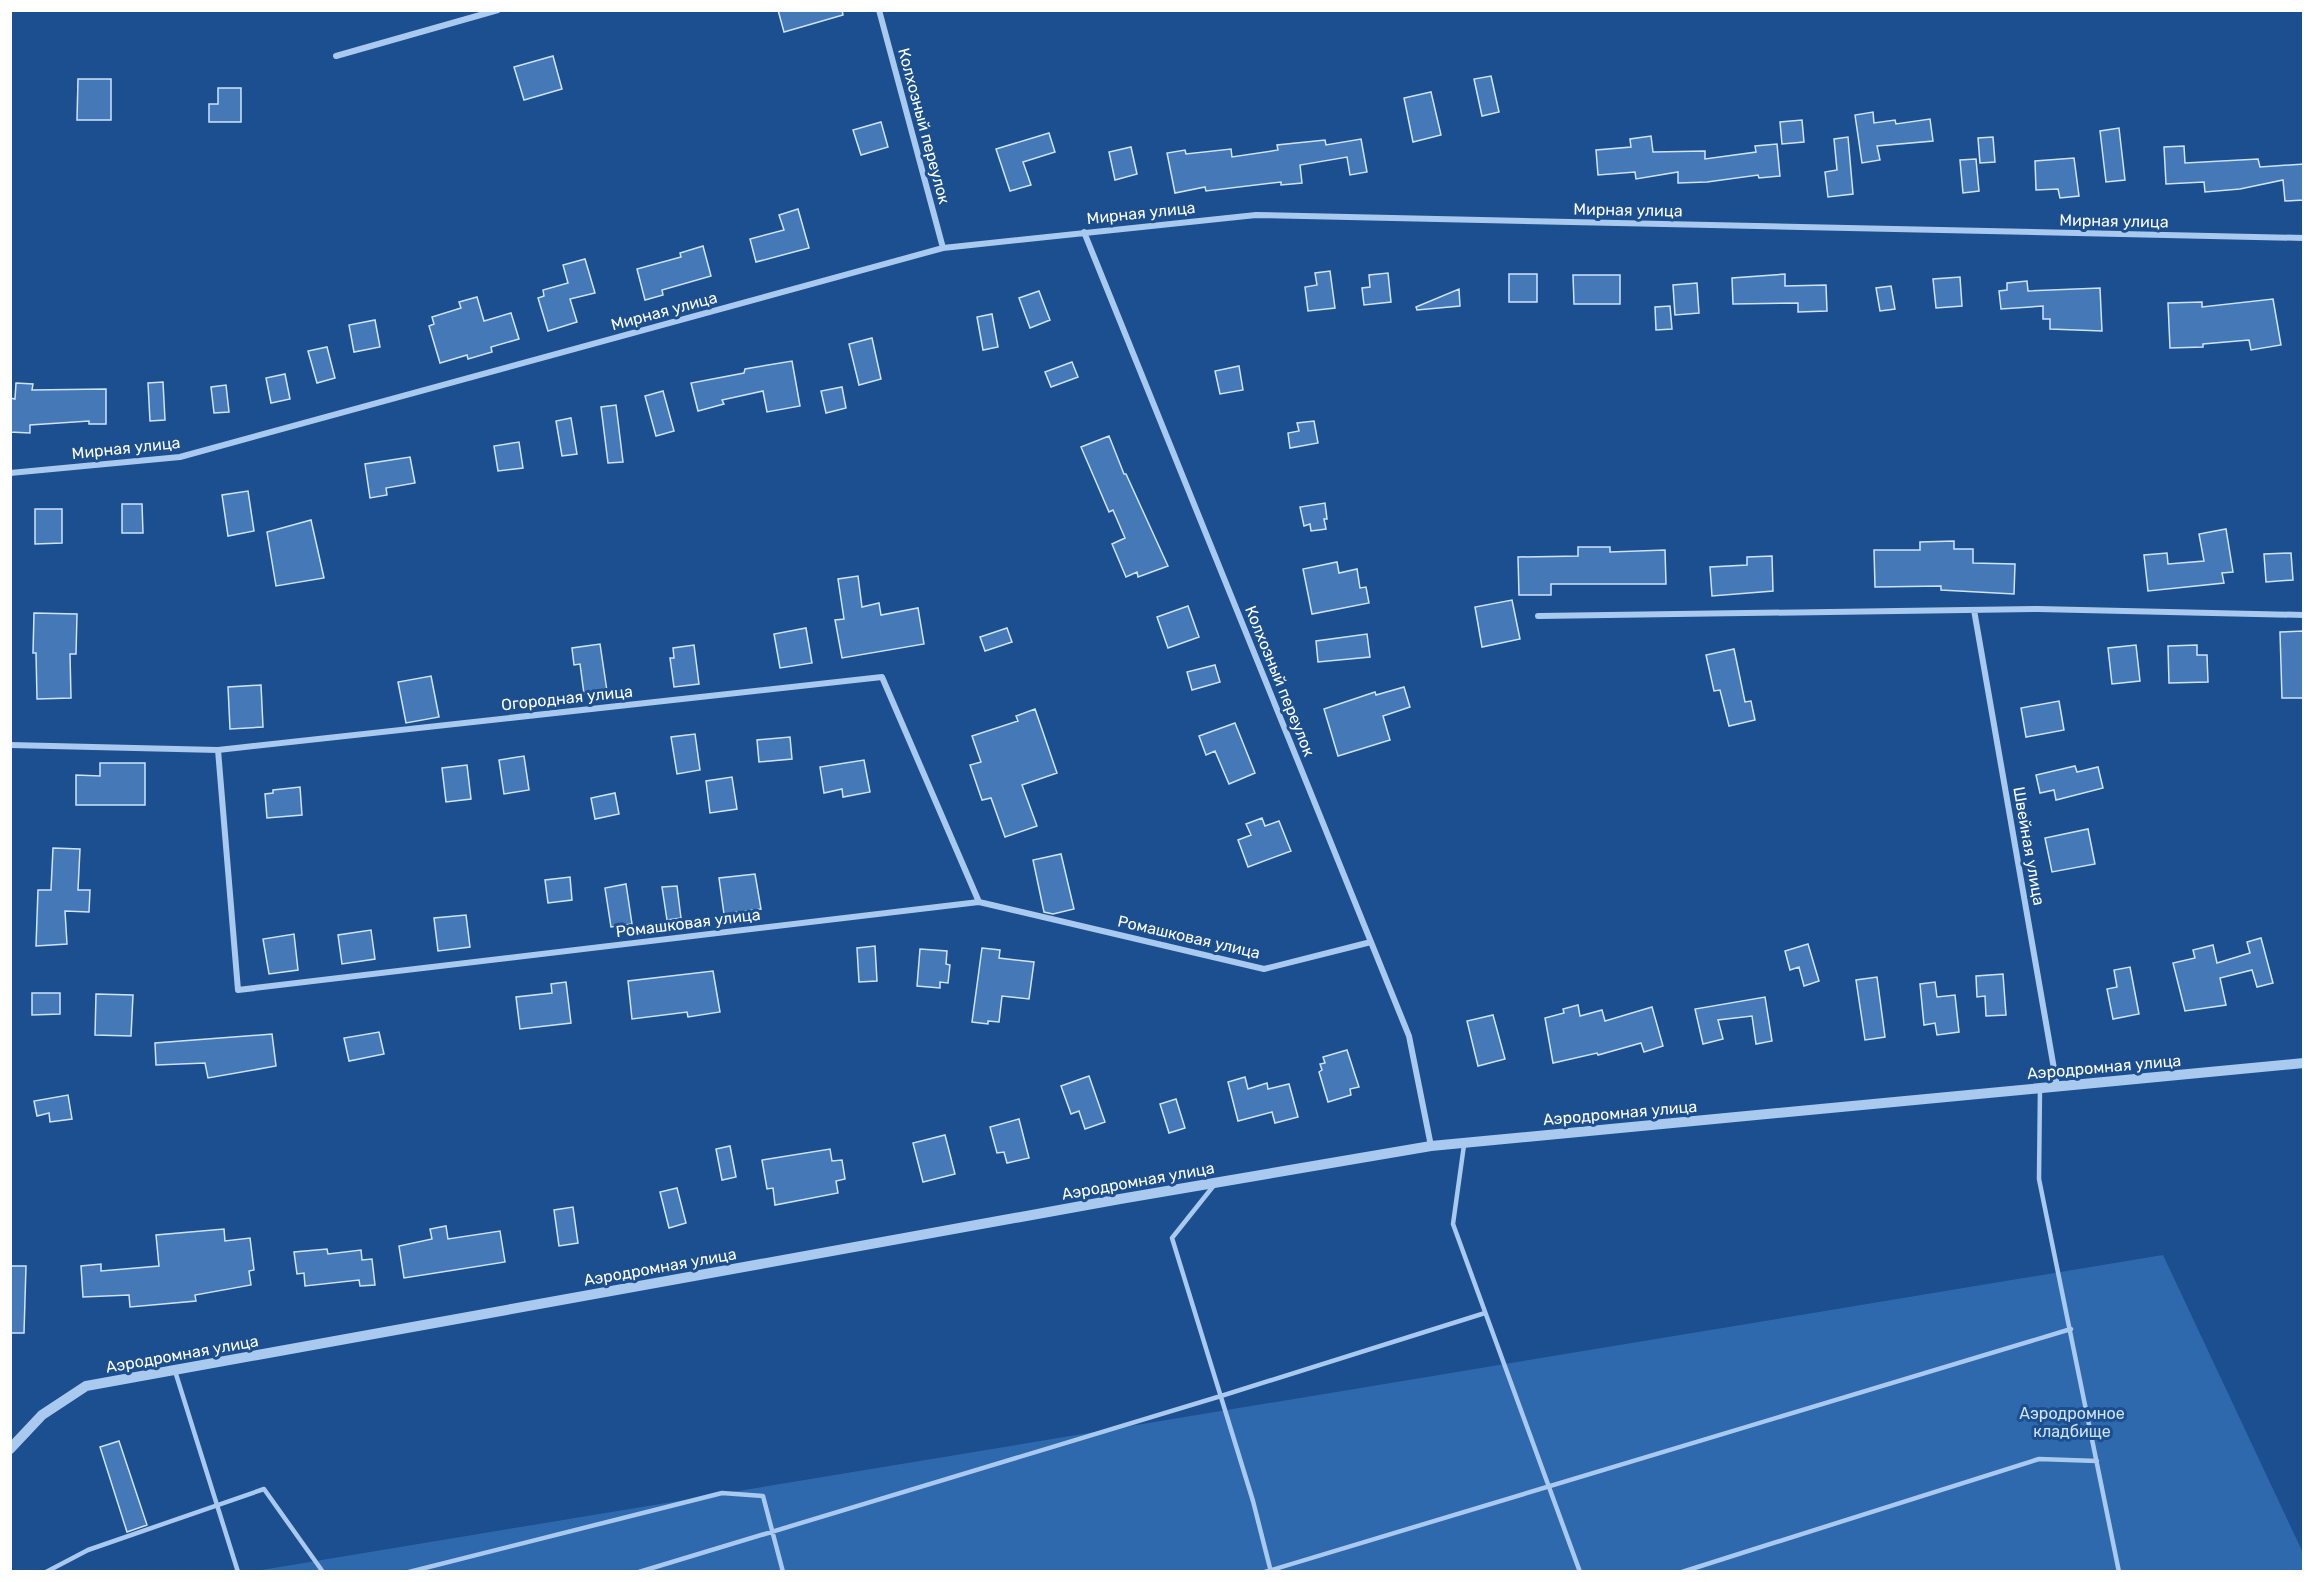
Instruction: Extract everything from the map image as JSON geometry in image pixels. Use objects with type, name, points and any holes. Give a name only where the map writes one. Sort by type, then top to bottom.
[{"type":"street","points":[[336,57],[488,11],[498,10]]},
{"type":"street","name":"Колхозный переулок","points":[[879,10],[943,249]]},
{"type":"street","name":"Мирная улица","points":[[10,473],[180,457],[943,249],[1084,232],[1256,215],[2304,238]]},
{"type":"street","name":"Колхозный переулок","points":[[1084,232],[1409,1036],[1431,1146]]},
{"type":"street","points":[[1538,616],[1974,610],[2304,615]]},
{"type":"street","name":"Швейная улица","points":[[1974,610],[2057,1086]]},
{"type":"street","name":"Огородная улица","points":[[10,745],[218,750],[882,677],[979,902]]},
{"type":"street","name":"Ромашковая улица","points":[[218,750],[238,990],[979,902],[1264,969],[1371,942]]},
{"type":"street","name":"Аэродромная улица","points":[[10,1449],[42,1415],[86,1386],[1431,1146],[2304,1063]]},
{"type":"lane","points":[[2040,1088],[2038,1179],[2071,1329],[2119,1572]]},
{"type":"lane","points":[[1464,1143],[1452,1224],[1580,1572]]},
{"type":"lane","points":[[1217,1183],[1172,1238],[1253,1501],[1269,1571],[2071,1329]]},
{"type":"lane","points":[[639,1572],[1221,1396],[1485,1313]]},
{"type":"lane","points":[[175,1370],[238,1572]]},
{"type":"lane","points":[[1682,1572],[2039,1459],[2097,1461]]},
{"type":"lane","points":[[46,1572],[88,1550],[264,1489],[323,1572]]},
{"type":"lane","points":[[409,1572],[722,1493],[763,1496],[783,1572]]},
{"type":"green space","name":"Аэродромное кладбище","points":[[2163,1255],[2304,1555],[2303,1572],[249,1572]]},
{"type":"building","points":[[778,10],[842,10],[843,15],[784,32]]},
{"type":"building","points":[[553,56],[562,89],[524,100],[514,67]]},
{"type":"building","points":[[1491,76],[1499,112],[1482,116],[1474,79]]},
{"type":"building","points":[[78,79],[111,79],[111,120],[77,120]]},
{"type":"building","points":[[218,88],[241,88],[241,122],[209,122],[209,104],[218,104]]},
{"type":"building","points":[[1431,92],[1441,135],[1413,142],[1404,98]]},
{"type":"building","points":[[1873,112],[1874,123],[1895,120],[1896,124],[1930,119],[1933,141],[1877,146],[1880,160],[1862,163],[1855,115]]},
{"type":"building","points":[[1802,120],[1804,142],[1782,144],[1780,122]]},
{"type":"building","points":[[881,122],[888,147],[861,155],[853,130]]},
{"type":"building","points":[[2119,128],[2125,180],[2106,182],[2100,131]]},
{"type":"building","points":[[1049,133],[1055,152],[1023,162],[1031,185],[1010,191],[996,149]]},
{"type":"building","points":[[1651,136],[1653,152],[1705,151],[1705,159],[1756,152],[1755,146],[1777,144],[1780,176],[1759,178],[1758,175],[1707,182],[1678,183],[1678,172],[1636,179],[1635,172],[1598,175],[1596,150],[1631,147],[1630,139]]},
{"type":"building","points":[[1848,137],[1853,194],[1828,197],[1825,172],[1837,170],[1834,139]]},
{"type":"building","points":[[1993,137],[1995,162],[1980,163],[1978,138]]},
{"type":"building","points":[[1361,139],[1367,172],[1350,175],[1347,157],[1300,165],[1302,183],[1281,185],[1281,182],[1206,191],[1205,187],[1175,193],[1167,153],[1185,150],[1186,154],[1231,149],[1232,157],[1278,150],[1277,145],[1325,140],[1326,145]]},
{"type":"building","points":[[2184,146],[2185,163],[2258,159],[2260,167],[2304,164],[2304,200],[2285,201],[2283,180],[2240,189],[2205,192],[2204,182],[2166,184],[2164,147]]},
{"type":"building","points":[[1131,147],[1137,174],[1115,180],[1109,152]]},
{"type":"building","points":[[2074,158],[2079,196],[2060,198],[2058,189],[2036,190],[2035,161]]},
{"type":"building","points":[[1976,159],[1979,191],[1963,193],[1960,160]]},
{"type":"building","points":[[798,209],[809,248],[756,262],[750,239],[784,230],[779,215]]},
{"type":"building","points":[[703,246],[711,276],[662,290],[663,295],[645,300],[637,269],[681,257],[680,253]]},
{"type":"building","points":[[585,259],[595,293],[570,299],[577,322],[548,331],[538,298],[544,296],[543,290],[568,283],[563,265]]},
{"type":"building","points":[[1330,271],[1335,308],[1308,311],[1305,287],[1317,285],[1315,273]]},
{"type":"building","points":[[1388,273],[1391,302],[1364,305],[1362,288],[1370,287],[1369,275]]},
{"type":"building","points":[[1509,274],[1537,274],[1537,302],[1509,302]]},
{"type":"building","points":[[1785,274],[1785,286],[1826,285],[1827,311],[1798,312],[1798,303],[1733,304],[1732,278]]},
{"type":"building","points":[[1573,275],[1620,275],[1620,304],[1574,304]]},
{"type":"building","points":[[1960,277],[1962,306],[1936,308],[1933,279]]},
{"type":"building","points":[[2027,281],[2028,291],[2100,288],[2102,331],[2050,329],[2050,319],[2043,319],[2043,306],[2001,309],[1999,291],[2007,290],[2007,283]]},
{"type":"building","points":[[1697,283],[1699,313],[1675,315],[1673,285]]},
{"type":"building","points":[[1891,286],[1895,309],[1880,311],[1876,288]]},
{"type":"building","points":[[1459,289],[1460,306],[1417,310],[1416,307]]},
{"type":"building","points":[[1039,291],[1050,320],[1030,328],[1019,298]]},
{"type":"building","points":[[477,297],[484,321],[511,313],[519,339],[491,347],[492,352],[468,359],[467,355],[440,363],[429,326],[434,324],[432,317],[461,308],[459,302]]},
{"type":"building","points":[[2273,299],[2281,345],[2251,350],[2249,340],[2203,344],[2203,347],[2170,348],[2168,303],[2202,302],[2202,307]]},
{"type":"building","points":[[1670,306],[1672,329],[1656,330],[1655,307]]},
{"type":"building","points":[[992,314],[998,347],[983,350],[977,317]]},
{"type":"building","points":[[375,320],[380,347],[354,352],[349,325]]},
{"type":"building","points":[[872,338],[881,379],[859,385],[849,344]]},
{"type":"building","points":[[327,347],[335,378],[317,383],[308,351]]},
{"type":"building","points":[[792,361],[800,406],[767,412],[763,391],[722,400],[724,404],[698,411],[691,383],[744,373],[745,369]]},
{"type":"building","points":[[1072,362],[1078,377],[1051,387],[1045,372]]},
{"type":"building","points":[[1239,366],[1243,390],[1220,394],[1215,371]]},
{"type":"building","points":[[285,374],[290,399],[271,403],[266,378]]},
{"type":"building","points":[[163,382],[165,420],[150,421],[148,383]]},
{"type":"building","points":[[16,383],[33,384],[32,390],[106,389],[106,424],[89,424],[89,421],[30,425],[30,433],[10,432],[10,398],[15,399]]},
{"type":"building","points":[[226,385],[229,412],[214,413],[211,387]]},
{"type":"building","points":[[842,387],[846,408],[826,413],[821,391]]},
{"type":"building","points":[[663,391],[674,431],[656,436],[645,396]]},
{"type":"building","points":[[616,405],[623,462],[608,463],[601,407]]},
{"type":"building","points":[[571,418],[577,454],[562,456],[556,421]]},
{"type":"building","points":[[1314,421],[1318,443],[1290,448],[1288,433],[1299,431],[1297,423]]},
{"type":"building","points":[[1109,436],[1124,474],[1126,474],[1168,566],[1138,577],[1137,572],[1126,577],[1112,544],[1125,538],[1113,510],[1109,512],[1081,447]]},
{"type":"building","points":[[519,442],[523,468],[498,471],[494,446]]},
{"type":"building","points":[[410,457],[415,483],[386,488],[387,495],[370,498],[365,464]]},
{"type":"building","points":[[248,491],[254,531],[228,536],[222,495]]},
{"type":"building","points":[[1325,503],[1326,529],[1311,531],[1310,524],[1304,526],[1300,507]]},
{"type":"building","points":[[122,504],[142,504],[143,533],[122,533]]},
{"type":"building","points":[[35,509],[62,509],[62,543],[35,544]]},
{"type":"building","points":[[311,520],[324,578],[276,586],[267,532]]},
{"type":"building","points":[[2226,529],[2233,572],[2222,573],[2224,583],[2148,591],[2144,555],[2167,553],[2168,564],[2204,561],[2199,534]]},
{"type":"building","points":[[1954,541],[1954,549],[1973,549],[1973,563],[2015,564],[2014,594],[1941,590],[1941,586],[1875,587],[1874,550],[1920,550],[1920,542]]},
{"type":"building","points":[[1578,547],[1610,547],[1610,552],[1665,550],[1666,584],[1551,584],[1551,595],[1519,595],[1518,557],[1578,556]]},
{"type":"building","points":[[2291,553],[2293,580],[2266,582],[2264,554]]},
{"type":"building","points":[[1772,556],[1773,591],[1712,596],[1710,567],[1747,565],[1747,557]]},
{"type":"building","points":[[1337,562],[1339,573],[1357,569],[1360,588],[1366,587],[1369,603],[1312,614],[1303,569]]},
{"type":"building","points":[[858,576],[862,607],[879,603],[881,615],[918,608],[924,644],[842,658],[835,620],[844,619],[838,579]]},
{"type":"building","points":[[1512,600],[1520,639],[1482,647],[1475,607]]},
{"type":"building","points":[[1188,606],[1199,637],[1168,648],[1157,617]]},
{"type":"building","points":[[34,613],[77,614],[76,654],[70,654],[71,698],[37,699],[36,653],[33,653]]},
{"type":"building","points":[[806,628],[812,663],[780,668],[774,634]]},
{"type":"building","points":[[1007,628],[1012,642],[985,651],[980,637]]},
{"type":"building","points":[[2304,631],[2304,698],[2282,698],[2280,632]]},
{"type":"building","points":[[1367,634],[1370,657],[1318,662],[1316,641]]},
{"type":"building","points":[[600,644],[607,691],[584,694],[580,664],[574,665],[572,648]]},
{"type":"building","points":[[694,645],[699,684],[674,687],[670,658],[674,658],[673,648]]},
{"type":"building","points":[[2136,645],[2140,681],[2112,684],[2108,648]]},
{"type":"building","points":[[2197,645],[2197,655],[2207,655],[2208,682],[2169,683],[2168,646]]},
{"type":"building","points":[[1734,649],[1745,702],[1751,701],[1755,720],[1729,726],[1720,690],[1714,691],[1706,655]]},
{"type":"building","points":[[1215,665],[1220,682],[1192,690],[1187,672]]},
{"type":"building","points":[[431,676],[439,717],[406,723],[398,682]]},
{"type":"building","points":[[261,685],[263,727],[230,729],[228,687]]},
{"type":"building","points":[[1404,687],[1410,707],[1383,716],[1390,740],[1338,756],[1324,709],[1375,692],[1376,695]]},
{"type":"building","points":[[2059,701],[2064,730],[2026,737],[2021,708]]},
{"type":"building","points":[[1035,709],[1057,773],[1022,785],[1037,826],[1005,837],[991,798],[982,800],[970,765],[981,762],[972,736],[1018,721],[1016,716]]},
{"type":"building","points":[[1235,723],[1255,773],[1229,784],[1215,751],[1206,755],[1199,736]]},
{"type":"building","points":[[695,734],[700,770],[677,774],[671,737]]},
{"type":"building","points":[[790,737],[792,759],[759,762],[757,740]]},
{"type":"building","points":[[524,756],[529,790],[504,794],[499,760]]},
{"type":"building","points":[[864,760],[870,792],[843,797],[842,789],[824,793],[820,767]]},
{"type":"building","points":[[100,763],[145,763],[145,805],[76,805],[76,775],[100,776]]},
{"type":"building","points":[[467,765],[471,799],[446,802],[442,768]]},
{"type":"building","points":[[2075,766],[2077,772],[2098,767],[2103,788],[2056,800],[2054,790],[2040,793],[2036,775]]},
{"type":"building","points":[[732,777],[737,809],[710,813],[706,781]]},
{"type":"building","points":[[300,787],[302,815],[267,818],[265,794],[273,793],[273,790]]},
{"type":"building","points":[[615,793],[619,814],[595,819],[591,798]]},
{"type":"building","points":[[1262,818],[1265,826],[1279,821],[1291,851],[1248,867],[1238,840],[1251,835],[1246,824]]},
{"type":"building","points":[[2088,829],[2095,864],[2052,872],[2045,838]]},
{"type":"building","points":[[53,848],[80,849],[78,890],[90,890],[89,912],[65,911],[67,944],[36,946],[38,890],[51,890]]},
{"type":"building","points":[[1061,854],[1074,909],[1053,914],[1044,912],[1033,860]]},
{"type":"building","points":[[755,874],[761,909],[724,914],[719,878]]},
{"type":"building","points":[[570,877],[572,900],[548,903],[545,880]]},
{"type":"building","points":[[626,884],[632,924],[611,927],[605,888]]},
{"type":"building","points":[[677,886],[681,918],[667,920],[662,887]]},
{"type":"building","points":[[466,915],[470,947],[438,951],[434,918]]},
{"type":"building","points":[[371,930],[375,959],[342,964],[338,935]]},
{"type":"building","points":[[294,934],[298,970],[269,974],[263,939]]},
{"type":"building","points":[[2261,938],[2273,983],[2257,987],[2252,970],[2220,978],[2226,1005],[2185,1011],[2173,963],[2195,958],[2193,950],[2213,945],[2217,963],[2250,953],[2247,942]]},
{"type":"building","points":[[1808,944],[1819,981],[1804,986],[1799,967],[1790,970],[1785,951]]},
{"type":"building","points":[[875,946],[877,981],[859,982],[857,948]]},
{"type":"building","points":[[982,948],[1000,950],[999,958],[1034,962],[1029,999],[1002,996],[999,1022],[988,1021],[988,1024],[972,1022]]},
{"type":"building","points":[[920,949],[947,951],[946,964],[950,965],[948,983],[940,982],[940,988],[917,986]]},
{"type":"building","points":[[2130,967],[2139,1014],[2113,1019],[2107,989],[2117,987],[2114,970]]},
{"type":"building","points":[[713,971],[720,1012],[688,1017],[687,1012],[632,1019],[628,981]]},
{"type":"building","points":[[2003,974],[2006,1015],[1986,1016],[1985,996],[1977,997],[1976,976]]},
{"type":"building","points":[[1877,977],[1885,1037],[1865,1040],[1856,980]]},
{"type":"building","points":[[566,982],[571,1023],[520,1029],[516,997],[552,993],[551,984]]},
{"type":"building","points":[[1935,982],[1937,997],[1955,995],[1959,1032],[1937,1035],[1935,1023],[1924,1025],[1920,984]]},
{"type":"building","points":[[32,993],[60,993],[60,1014],[32,1015]]},
{"type":"building","points":[[96,994],[133,995],[131,1036],[95,1035]]},
{"type":"building","points":[[1765,997],[1772,1041],[1756,1044],[1752,1016],[1718,1020],[1723,1039],[1703,1044],[1695,1009]]},
{"type":"building","points":[[1578,1005],[1580,1016],[1602,1010],[1605,1021],[1652,1007],[1663,1046],[1644,1052],[1641,1043],[1598,1055],[1597,1053],[1553,1063],[1545,1018],[1564,1013],[1563,1009]]},
{"type":"building","points":[[1493,1015],[1505,1059],[1478,1066],[1467,1021]]},
{"type":"building","points":[[379,1032],[384,1054],[349,1061],[344,1038]]},
{"type":"building","points":[[272,1034],[276,1066],[208,1078],[205,1063],[156,1065],[155,1043]]},
{"type":"building","points":[[1347,1050],[1359,1087],[1350,1089],[1351,1095],[1328,1102],[1319,1072],[1322,1070],[1320,1064],[1325,1063],[1323,1057]]},
{"type":"building","points":[[1089,1076],[1105,1122],[1085,1129],[1079,1111],[1071,1114],[1061,1086]]},
{"type":"building","points":[[1245,1077],[1248,1089],[1267,1083],[1268,1089],[1289,1084],[1298,1117],[1275,1123],[1272,1112],[1238,1121],[1228,1082]]},
{"type":"building","points":[[68,1095],[72,1119],[50,1122],[49,1113],[37,1116],[34,1101]]},
{"type":"building","points":[[1176,1099],[1185,1128],[1169,1133],[1160,1104]]},
{"type":"building","points":[[1019,1119],[1029,1158],[1007,1163],[1004,1152],[997,1153],[990,1127]]},
{"type":"building","points":[[945,1135],[955,1174],[923,1182],[913,1143]]},
{"type":"building","points":[[730,1146],[736,1177],[722,1180],[716,1149]]},
{"type":"building","points":[[830,1149],[832,1161],[842,1160],[845,1179],[836,1181],[838,1193],[775,1205],[773,1188],[767,1189],[762,1160]]},
{"type":"building","points":[[677,1188],[686,1223],[669,1228],[660,1192]]},
{"type":"building","points":[[573,1207],[578,1243],[559,1246],[554,1210]]},
{"type":"building","points":[[446,1226],[448,1239],[500,1231],[505,1262],[404,1278],[399,1246],[432,1239],[430,1229]]},
{"type":"building","points":[[224,1229],[225,1241],[250,1238],[254,1270],[249,1271],[251,1285],[195,1295],[196,1301],[130,1307],[129,1295],[83,1297],[81,1266],[101,1264],[101,1271],[159,1266],[156,1235]]},
{"type":"building","points":[[327,1249],[328,1254],[361,1250],[362,1260],[372,1259],[375,1285],[360,1286],[359,1280],[305,1286],[304,1273],[297,1274],[294,1252]]},
{"type":"building","points":[[10,1266],[26,1266],[24,1333],[10,1333]]},
{"type":"building","points":[[119,1441],[147,1525],[127,1532],[100,1447]]}]
